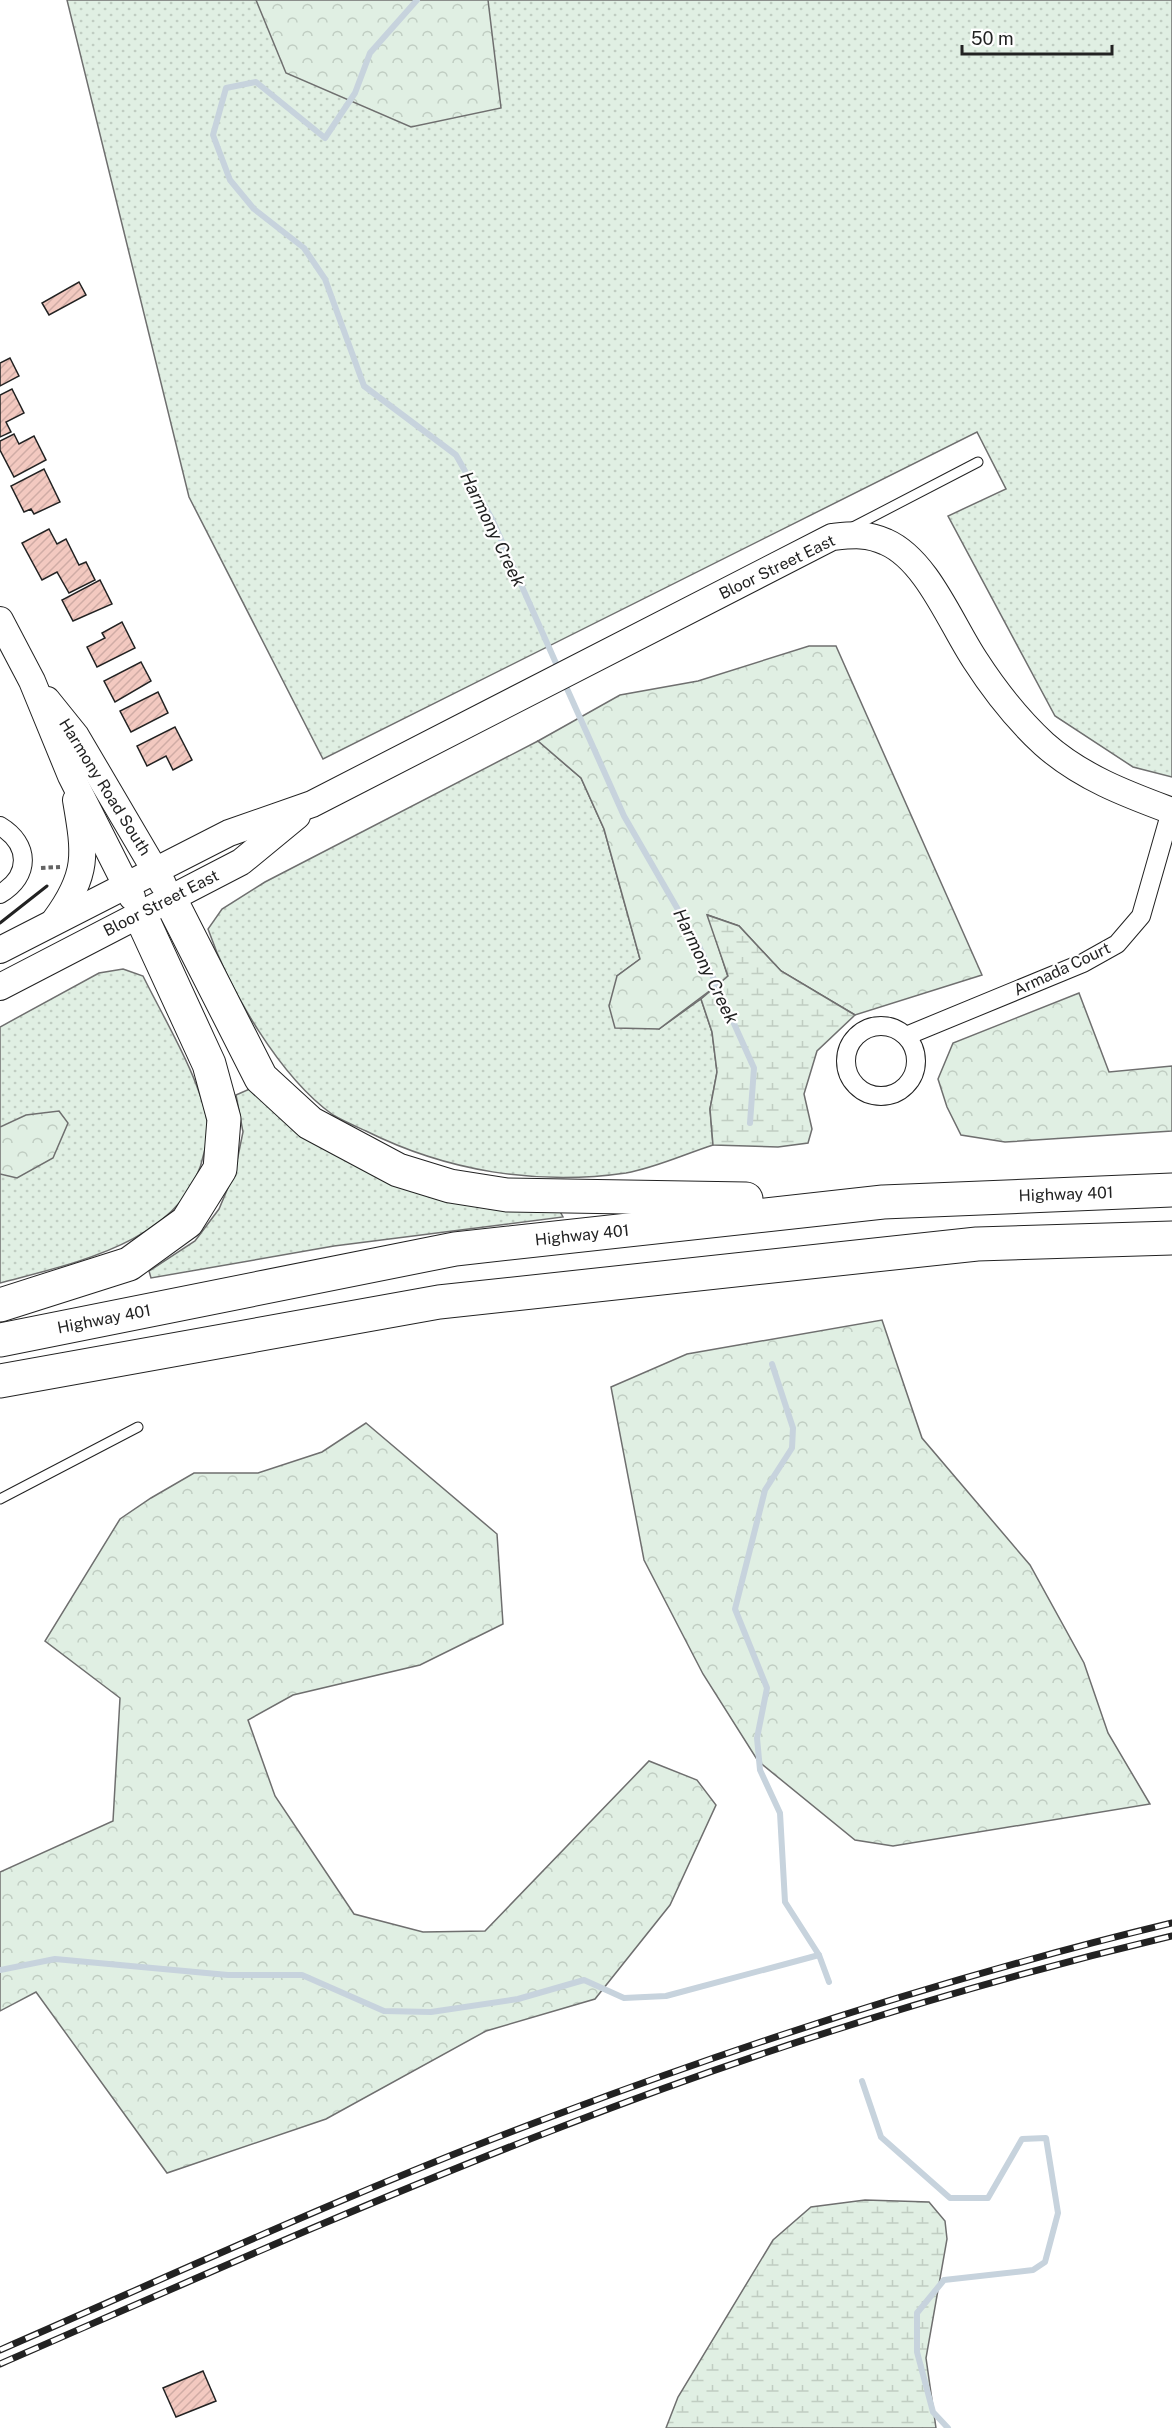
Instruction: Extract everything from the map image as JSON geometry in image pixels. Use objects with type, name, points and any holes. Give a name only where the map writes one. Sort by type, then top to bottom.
[{"type":"highway","points":[[170,899],[261,1078],[310,1123],[398,1170],[450,1186],[507,1195],[883,1202]]},
{"type":"highway","points":[[0,1305],[129,1264],[187,1222],[220,1169],[224,1119],[208,1064],[140,914]]},
{"type":"highway","name":"Highway 401","points":[[0,1340],[455,1249],[883,1202],[1172,1190]]},
{"type":"highway","points":[[0,1381],[439,1302],[977,1244],[1172,1238]]},
{"type":"main road","name":"Bloor Street East","points":[[0,950],[126,883],[229,832],[312,804],[832,537],[863,534],[888,543],[902,554],[929,582],[992,686],[1044,744],[1071,766],[1097,782],[1172,811]]},
{"type":"main road","name":"Harmony Road South","points":[[0,620],[32,681],[71,776],[140,914]]},
{"type":"main road","name":"Harmony Road South","points":[[32,681],[76,736],[156,868],[170,899]]},
{"type":"main road","points":[[53,923],[71,898],[81,870],[84,846],[71,776]]},
{"type":"main road","name":"Bloor Street East","points":[[0,987],[241,862],[312,804]]},
{"type":"street","name":"Armada Court","points":[[906,1036],[1083,963],[1117,944],[1141,916],[1172,811]]},
{"type":"street","points":[[0,826],[18,842],[23,854],[22,869],[11,888],[0,894]]},
{"type":"lane","points":[[832,537],[978,462]]},
{"type":"lane","points":[[0,1499],[138,1427]]},
{"type":"path","points":[[22,869],[68,867]]},
{"type":"green space","points":[[67,0],[1172,0],[1172,777],[1133,767],[1055,716],[948,516],[1006,489],[977,432],[323,759],[189,497]]},
{"type":"green space","points":[[256,0],[488,0],[501,108],[411,127],[286,73]]},
{"type":"green space","points":[[809,646],[836,646],[982,975],[855,1015],[781,971],[739,926],[708,915],[728,977],[659,1029],[615,1028],[609,1006],[617,976],[640,959],[604,829],[581,778],[538,741],[620,695],[698,681]]},
{"type":"green space","points":[[538,741],[581,778],[604,829],[640,959],[617,976],[659,1029],[701,999],[712,1032],[717,1072],[710,1109],[713,1145],[637,1171],[593,1177],[559,1178],[493,1172],[460,1165],[396,1145],[333,1115],[313,1099],[294,1078],[258,1031],[229,978],[208,929],[222,909],[265,882]]},
{"type":"green space","points":[[707,915],[739,926],[781,971],[855,1015],[817,1051],[804,1094],[812,1129],[808,1143],[778,1147],[713,1145],[710,1109],[717,1072],[712,1032],[701,999],[728,976]]},
{"type":"green space","points":[[123,969],[143,976],[198,1089],[208,1132],[204,1153],[193,1183],[175,1208],[151,1228],[123,1244],[61,1267],[0,1283],[0,1027],[99,973]]},
{"type":"green space","points":[[1079,993],[1109,1072],[1172,1066],[1172,1131],[1005,1142],[961,1135],[947,1107],[938,1079],[953,1043]]},
{"type":"green space","points":[[254,1087],[328,1146],[380,1177],[408,1189],[438,1199],[471,1205],[558,1208],[563,1217],[334,1246],[151,1278],[149,1271],[195,1241],[219,1209],[235,1171],[243,1132],[236,1095]]},
{"type":"green space","points":[[59,1111],[68,1123],[53,1158],[17,1178],[0,1174],[0,1127],[26,1115]]},
{"type":"green space","points":[[882,1320],[922,1438],[1030,1565],[1084,1663],[1108,1733],[1150,1804],[893,1846],[855,1840],[758,1761],[703,1674],[644,1560],[611,1387],[687,1354]]},
{"type":"green space","points":[[366,1423],[497,1534],[503,1624],[420,1665],[293,1695],[248,1720],[275,1796],[354,1914],[423,1932],[485,1931],[649,1761],[697,1780],[716,1805],[670,1905],[595,1999],[486,2031],[326,2119],[167,2173],[36,1992],[0,2011],[0,1872],[113,1821],[120,1698],[45,1641],[120,1519],[194,1473],[258,1473],[322,1452]]},
{"type":"green space","points":[[865,2200],[929,2202],[945,2221],[947,2239],[926,2358],[936,2428],[666,2428],[678,2397],[773,2240],[811,2207]]},
{"type":"building","points":[[79,282],[86,295],[49,315],[42,303]]},
{"type":"building","points":[[10,358],[19,376],[0,386],[0,363]]},
{"type":"building","points":[[12,389],[24,413],[6,422],[11,432],[0,437],[0,395]]},
{"type":"building","points":[[14,434],[19,444],[34,436],[46,460],[14,477],[0,450],[0,441]]},
{"type":"building","points":[[44,469],[60,502],[34,514],[31,509],[24,512],[11,486]]},
{"type":"building","points":[[49,529],[57,544],[66,539],[79,565],[86,562],[95,580],[69,593],[57,572],[42,580],[22,543]]},
{"type":"building","points":[[100,580],[112,604],[73,621],[62,600]]},
{"type":"building","points":[[122,622],[135,648],[97,667],[87,647],[105,638],[102,633]]},
{"type":"building","points":[[141,662],[151,681],[115,702],[104,681]]},
{"type":"building","points":[[158,692],[168,713],[131,732],[120,711]]},
{"type":"building","points":[[175,727],[192,760],[173,770],[166,756],[147,766],[137,746]]},
{"type":"building","points":[[203,2371],[216,2401],[176,2417],[163,2388]]},
{"type":"waterway","name":"Harmony Creek","points":[[417,0],[370,53],[355,93],[325,138],[256,82],[226,88],[213,135],[230,180],[254,209],[304,248],[325,279],[364,386],[456,455],[492,519],[559,670]]},
{"type":"waterway","name":"Harmony Creek","points":[[564,682],[624,816],[699,946],[754,1068],[750,1123]]},
{"type":"waterway","name":"Harmony Creek","points":[[772,1364],[793,1428],[792,1448],[765,1490],[735,1609],[767,1688],[757,1738],[760,1770],[780,1813],[785,1902],[819,1955],[829,1982]]},
{"type":"waterway","points":[[0,1970],[55,1959],[228,1975],[302,1975],[384,2011],[431,2012],[518,1999],[584,1980],[624,1998],[666,1996],[819,1955]]},
{"type":"waterway","name":"Harmony Creek","points":[[862,2081],[881,2137],[950,2198],[988,2198],[1022,2139],[1046,2138],[1058,2213],[1045,2262],[1033,2270],[944,2280],[917,2313],[917,2352],[933,2412],[948,2428]]},
{"type":"railway","points":[[0,2350],[349,2197],[490,2140],[636,2085],[787,2033],[940,1985],[1172,1923]]},
{"type":"railway","points":[[0,2364],[349,2213],[490,2155],[636,2099],[863,2021],[1017,1976],[1172,1936]]},
{"type":"wall","points":[[0,923],[47,886]]}]
